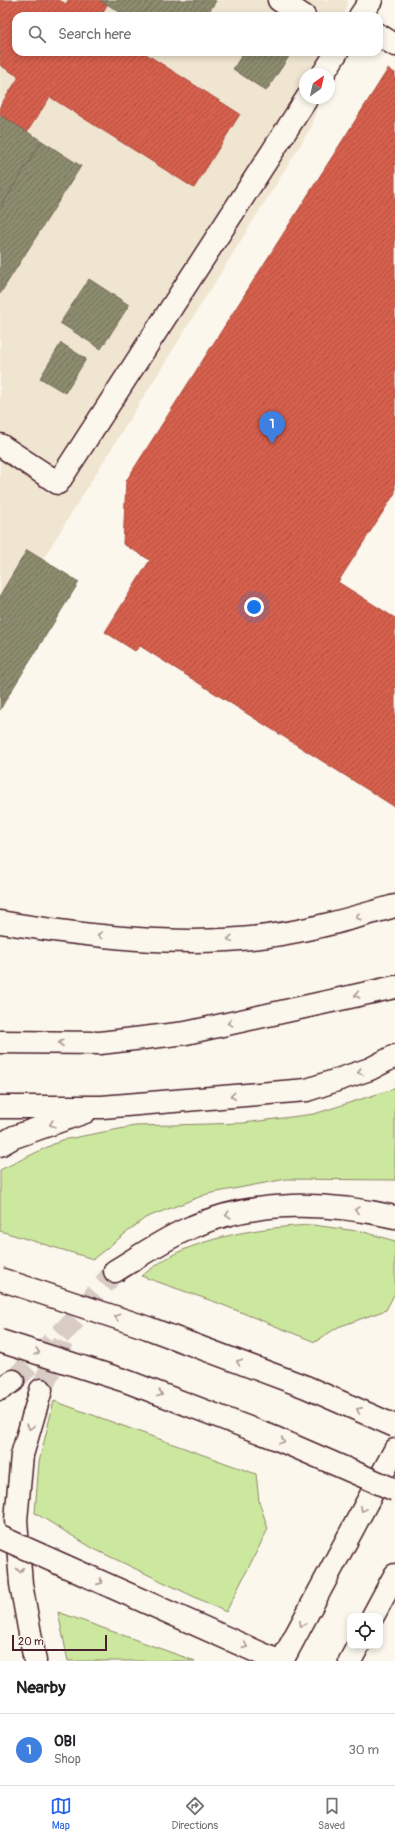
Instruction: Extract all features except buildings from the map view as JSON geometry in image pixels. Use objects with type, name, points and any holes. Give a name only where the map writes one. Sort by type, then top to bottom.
[{"type":"main road","points":[[279,0],[298,12]]},
{"type":"main road","points":[[363,12],[371,0]]},
{"type":"main road","points":[[383,38],[395,45]]},
{"type":"main road","points":[[327,68],[334,56]]},
{"type":"main road","points":[[0,446],[58,483],[303,104]]},
{"type":"main road","points":[[7,924],[121,938],[206,941],[268,936],[340,922],[395,906]]},
{"type":"main road","points":[[0,1042],[100,1043],[186,1033],[395,987]]},
{"type":"main road","points":[[0,1107],[102,1107],[307,1090],[370,1069],[395,1056]]},
{"type":"main road","points":[[0,1145],[14,1137],[102,1107]]},
{"type":"main road","points":[[115,1271],[154,1247],[192,1227],[238,1212],[280,1206],[335,1207],[395,1217]]},
{"type":"main road","points":[[0,1279],[148,1328],[306,1387],[395,1426]]},
{"type":"main road","points":[[0,1341],[126,1381],[275,1438],[395,1490]]},
{"type":"main road","points":[[35,1661],[21,1584],[16,1520],[22,1455],[41,1390]]},
{"type":"main road","points":[[282,1661],[395,1450]]},
{"type":"main road","points":[[0,1537],[278,1661]]},
{"type":"main road","points":[[375,1613],[395,1575]]},
{"type":"main road","points":[[350,1661],[356,1649]]},
{"type":"shaded area","points":[[0,0],[348,0],[345,12],[12,12],[12,56],[332,56],[329,68],[299,68],[299,104],[318,104],[312,126],[43,559],[79,582],[0,710]]},
{"type":"green space","points":[[395,1087],[395,1180],[286,1179],[207,1194],[145,1218],[93,1259],[0,1231],[0,1170],[62,1140],[135,1126],[244,1123],[314,1114],[390,1090]]},
{"type":"green space","points":[[313,1225],[364,1232],[395,1241],[395,1293],[386,1310],[338,1327],[315,1342],[218,1303],[141,1276],[177,1252],[215,1239],[263,1229]]},
{"type":"green space","points":[[54,1401],[256,1474],[259,1501],[268,1529],[226,1612],[94,1549],[35,1513],[39,1462]]},
{"type":"green space","points":[[58,1612],[195,1661],[68,1661]]},
{"type":"tunnel","points":[[13,1381],[71,1324],[115,1271]]},
{"type":"tunnel","points":[[41,1390],[63,1342]]},
{"type":"place","name":"OBI","points":[[272,444]]}]
